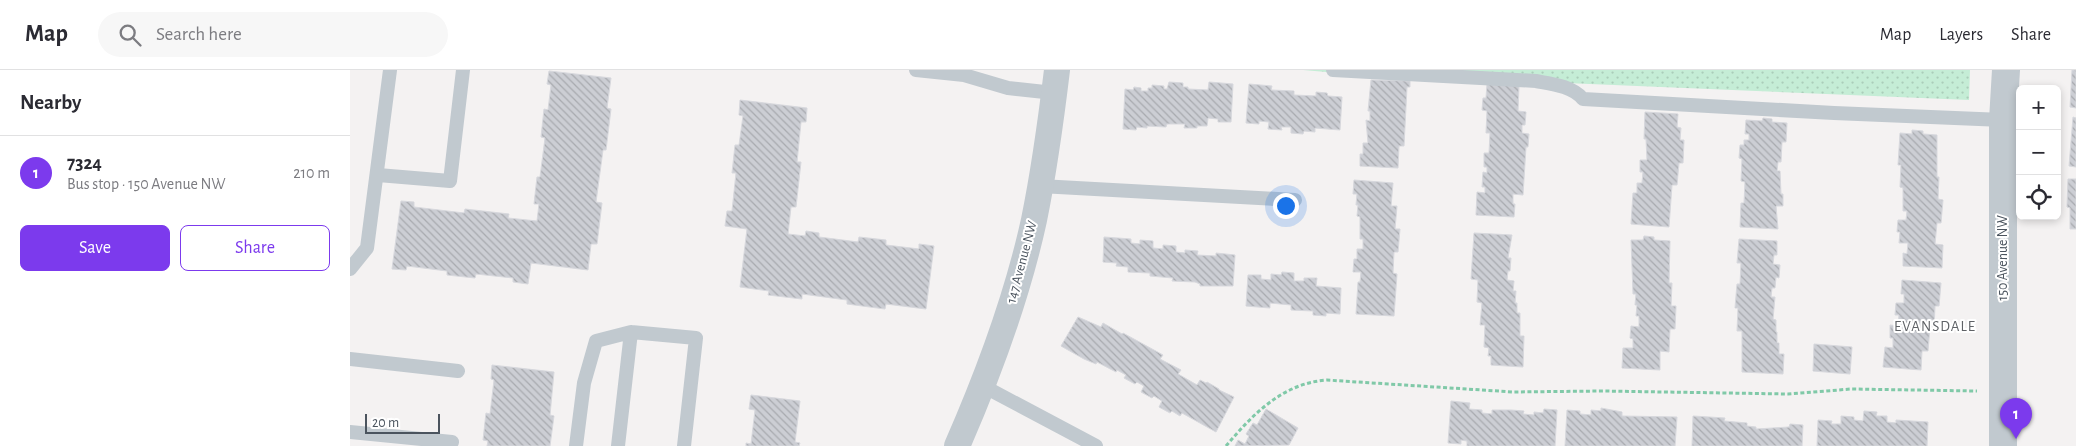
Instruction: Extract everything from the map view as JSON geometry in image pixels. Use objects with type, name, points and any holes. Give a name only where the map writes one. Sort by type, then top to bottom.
[{"type":"street","name":"150 Avenue NW","points":[[2003,446],[2004,120],[2006,70]]},
{"type":"street","name":"147 Avenue NW","points":[[957,446],[984,386],[1019,282],[1040,186],[1055,82]]},
{"type":"lane","points":[[350,269],[367,248],[378,175],[390,70]]},
{"type":"lane","points":[[378,175],[450,181],[463,70]]},
{"type":"lane","points":[[916,70],[964,72],[1008,88],[1055,82]]},
{"type":"lane","points":[[1333,70],[1536,82],[1566,88],[1583,99],[2004,120]]},
{"type":"lane","points":[[1040,186],[1295,200]]},
{"type":"lane","points":[[576,446],[584,383],[596,341],[631,332],[696,338],[684,446]]},
{"type":"lane","points":[[618,446],[631,332]]},
{"type":"lane","points":[[350,359],[458,370]]},
{"type":"lane","points":[[984,386],[1096,446]]},
{"type":"lane","points":[[350,432],[452,442]]},
{"type":"path","points":[[1226,446],[1243,426],[1280,394],[1307,383],[1327,380],[1513,392],[1788,394],[1851,389],[2003,392]]},
{"type":"green space","points":[[1303,70],[1970,70],[1969,100],[1349,74]]},
{"type":"building","points":[[2072,70],[2076,70],[2076,108],[2070,107]]},
{"type":"building","points":[[549,71],[611,78],[607,108],[611,109],[606,150],[603,150],[596,202],[602,203],[597,244],[591,244],[588,270],[531,263],[528,284],[513,282],[513,278],[476,274],[475,278],[447,275],[447,271],[407,266],[406,270],[392,269],[401,201],[414,202],[414,207],[464,213],[465,209],[509,214],[508,218],[537,221],[539,204],[534,204],[545,138],[541,137],[544,109],[548,110],[551,85],[547,84]]},
{"type":"building","points":[[1371,80],[1410,81],[1410,87],[1407,87],[1404,146],[1399,146],[1398,168],[1360,166],[1360,154],[1363,154],[1363,143],[1368,143],[1366,120],[1370,121],[1370,111],[1368,111]]},
{"type":"building","points":[[1169,82],[1183,83],[1183,87],[1188,87],[1188,89],[1208,90],[1209,82],[1233,84],[1231,122],[1218,122],[1218,119],[1208,118],[1207,126],[1197,126],[1197,128],[1184,128],[1185,124],[1167,124],[1166,127],[1147,126],[1147,128],[1137,127],[1136,130],[1123,129],[1125,89],[1133,90],[1134,87],[1141,88],[1141,91],[1148,91],[1148,88],[1152,88],[1152,85],[1164,86],[1164,89],[1167,89]]},
{"type":"building","points":[[1249,84],[1272,86],[1271,90],[1294,91],[1294,95],[1316,96],[1316,92],[1327,93],[1328,96],[1342,97],[1340,130],[1315,128],[1315,132],[1304,131],[1303,134],[1291,133],[1291,127],[1281,127],[1282,130],[1268,129],[1269,122],[1259,121],[1259,124],[1246,123]]},
{"type":"building","points":[[1487,84],[1519,86],[1518,111],[1526,112],[1522,133],[1529,134],[1528,147],[1526,147],[1523,195],[1513,194],[1513,204],[1515,204],[1514,217],[1476,215],[1477,192],[1485,193],[1485,187],[1482,187],[1483,172],[1487,173],[1487,167],[1484,167],[1484,153],[1489,153],[1490,133],[1486,133],[1487,111],[1482,110],[1483,98],[1486,98]]},
{"type":"building","points":[[740,100],[807,108],[806,122],[801,122],[797,162],[801,162],[796,207],[791,207],[788,234],[805,236],[806,231],[819,233],[819,237],[858,242],[859,237],[886,240],[886,245],[919,249],[919,244],[934,246],[926,309],[886,304],[885,309],[847,304],[847,300],[802,294],[802,299],[768,295],[769,291],[740,287],[747,229],[725,226],[727,211],[732,211],[736,173],[732,173],[735,145],[739,145],[743,116],[739,115]]},
{"type":"building","points":[[1645,112],[1678,114],[1677,127],[1681,128],[1680,140],[1684,140],[1683,163],[1679,163],[1677,185],[1672,185],[1669,227],[1631,224],[1633,193],[1637,193],[1637,183],[1642,183],[1643,172],[1640,172],[1640,160],[1647,160],[1646,139],[1644,139]]},
{"type":"building","points":[[2073,117],[2076,118],[2076,167],[2069,166]]},
{"type":"building","points":[[1763,118],[1772,119],[1772,122],[1787,123],[1786,142],[1782,142],[1781,162],[1778,162],[1777,171],[1780,171],[1781,194],[1783,194],[1783,206],[1776,206],[1778,229],[1740,227],[1741,203],[1744,203],[1745,182],[1741,181],[1742,159],[1739,158],[1740,145],[1744,145],[1744,140],[1749,140],[1749,134],[1745,134],[1746,120],[1762,121]]},
{"type":"building","points":[[1912,130],[1923,131],[1923,134],[1937,135],[1938,199],[1943,200],[1941,223],[1937,223],[1935,244],[1943,245],[1942,268],[1903,266],[1903,253],[1907,254],[1908,243],[1899,243],[1900,232],[1897,232],[1898,220],[1906,220],[1907,211],[1903,211],[1903,188],[1900,187],[1901,165],[1898,165],[1900,133],[1912,134]]},
{"type":"building","points":[[2068,179],[2076,179],[2076,229],[2070,229],[2070,208],[2067,207]]},
{"type":"building","points":[[1354,180],[1393,183],[1391,206],[1397,206],[1395,229],[1400,229],[1398,252],[1394,252],[1393,273],[1397,274],[1394,316],[1356,314],[1358,282],[1360,282],[1361,272],[1353,272],[1354,259],[1357,259],[1357,249],[1363,249],[1363,239],[1360,239],[1360,217],[1357,216],[1358,205],[1356,205],[1357,194],[1353,194]]},
{"type":"building","points":[[1474,233],[1512,235],[1508,258],[1511,258],[1510,271],[1508,271],[1507,280],[1514,281],[1513,291],[1516,291],[1515,303],[1517,303],[1517,313],[1520,313],[1520,336],[1524,336],[1523,367],[1491,365],[1491,356],[1488,356],[1489,348],[1484,347],[1485,325],[1480,325],[1482,303],[1477,302],[1478,280],[1471,279]]},
{"type":"building","points":[[1644,236],[1654,237],[1654,240],[1670,241],[1669,283],[1672,283],[1671,306],[1676,306],[1675,329],[1670,329],[1669,352],[1660,351],[1660,370],[1622,368],[1623,348],[1633,348],[1633,339],[1630,338],[1631,326],[1639,327],[1639,316],[1636,316],[1637,305],[1635,305],[1636,294],[1633,294],[1631,240],[1643,240]]},
{"type":"building","points":[[1104,237],[1131,239],[1131,243],[1140,244],[1140,240],[1153,241],[1153,248],[1163,249],[1163,245],[1176,246],[1176,252],[1185,253],[1185,250],[1198,251],[1197,255],[1216,256],[1216,253],[1235,255],[1233,286],[1200,286],[1200,284],[1195,282],[1172,281],[1173,278],[1150,276],[1150,273],[1128,272],[1128,267],[1116,266],[1117,263],[1103,262]]},
{"type":"building","points":[[1739,239],[1777,241],[1777,255],[1774,255],[1773,264],[1780,265],[1779,278],[1776,277],[1775,288],[1772,288],[1771,297],[1775,297],[1773,319],[1776,320],[1779,354],[1784,354],[1783,374],[1742,372],[1742,331],[1737,331],[1738,308],[1735,308],[1737,284],[1740,284],[1741,263],[1737,263]]},
{"type":"building","points":[[1282,272],[1294,273],[1294,281],[1304,281],[1304,278],[1317,278],[1316,286],[1341,288],[1340,314],[1326,313],[1326,316],[1313,315],[1313,311],[1291,310],[1291,305],[1270,303],[1270,308],[1246,306],[1248,275],[1261,275],[1261,279],[1271,280],[1271,274],[1281,275]]},
{"type":"building","points":[[1902,280],[1941,283],[1939,306],[1935,306],[1934,329],[1930,328],[1928,351],[1922,351],[1921,370],[1883,367],[1885,347],[1893,348],[1893,338],[1890,338],[1890,325],[1898,326],[1899,315],[1895,315],[1896,303],[1904,303],[1904,294],[1901,294]]},
{"type":"building","points":[[1078,317],[1101,327],[1103,323],[1123,333],[1163,355],[1160,359],[1181,370],[1178,374],[1197,385],[1200,380],[1207,382],[1234,397],[1216,432],[1182,413],[1180,416],[1159,407],[1162,401],[1141,392],[1144,386],[1124,378],[1126,375],[1117,370],[1116,372],[1097,362],[1096,364],[1084,359],[1061,346]]},
{"type":"building","points":[[1814,344],[1852,347],[1850,374],[1813,371]]},
{"type":"building","points":[[492,365],[554,372],[550,415],[554,416],[550,446],[487,446],[488,441],[483,440],[486,413],[490,414],[494,380],[491,379]]},
{"type":"building","points":[[751,395],[800,401],[795,442],[800,443],[799,446],[746,446],[746,443],[751,444],[755,410],[749,409]]},
{"type":"building","points":[[1451,401],[1470,403],[1469,409],[1482,410],[1482,413],[1492,414],[1492,410],[1524,411],[1523,414],[1534,415],[1534,412],[1543,413],[1544,409],[1557,410],[1555,446],[1467,446],[1467,441],[1461,440],[1461,444],[1448,443]]},
{"type":"building","points":[[1601,408],[1622,412],[1622,416],[1677,417],[1675,446],[1565,446],[1567,410],[1580,411],[1580,414],[1591,415],[1591,410],[1601,411]]},
{"type":"building","points":[[1266,409],[1298,428],[1289,445],[1235,446],[1238,440],[1245,444],[1249,436],[1246,434],[1253,423],[1257,425]]},
{"type":"building","points":[[1864,411],[1877,412],[1876,416],[1887,416],[1887,422],[1896,423],[1896,420],[1928,422],[1927,446],[1817,446],[1818,420],[1832,421],[1831,424],[1841,424],[1841,416],[1854,417],[1854,420],[1863,421]]},
{"type":"building","points":[[1693,416],[1725,418],[1724,421],[1747,423],[1747,426],[1756,427],[1756,429],[1789,427],[1790,424],[1803,425],[1802,446],[1692,446]]},
{"type":"place","name":"7324","points":[[2016,439]]},
{"type":"district","name":"EVANSDALE","points":[[1935,326]]}]
